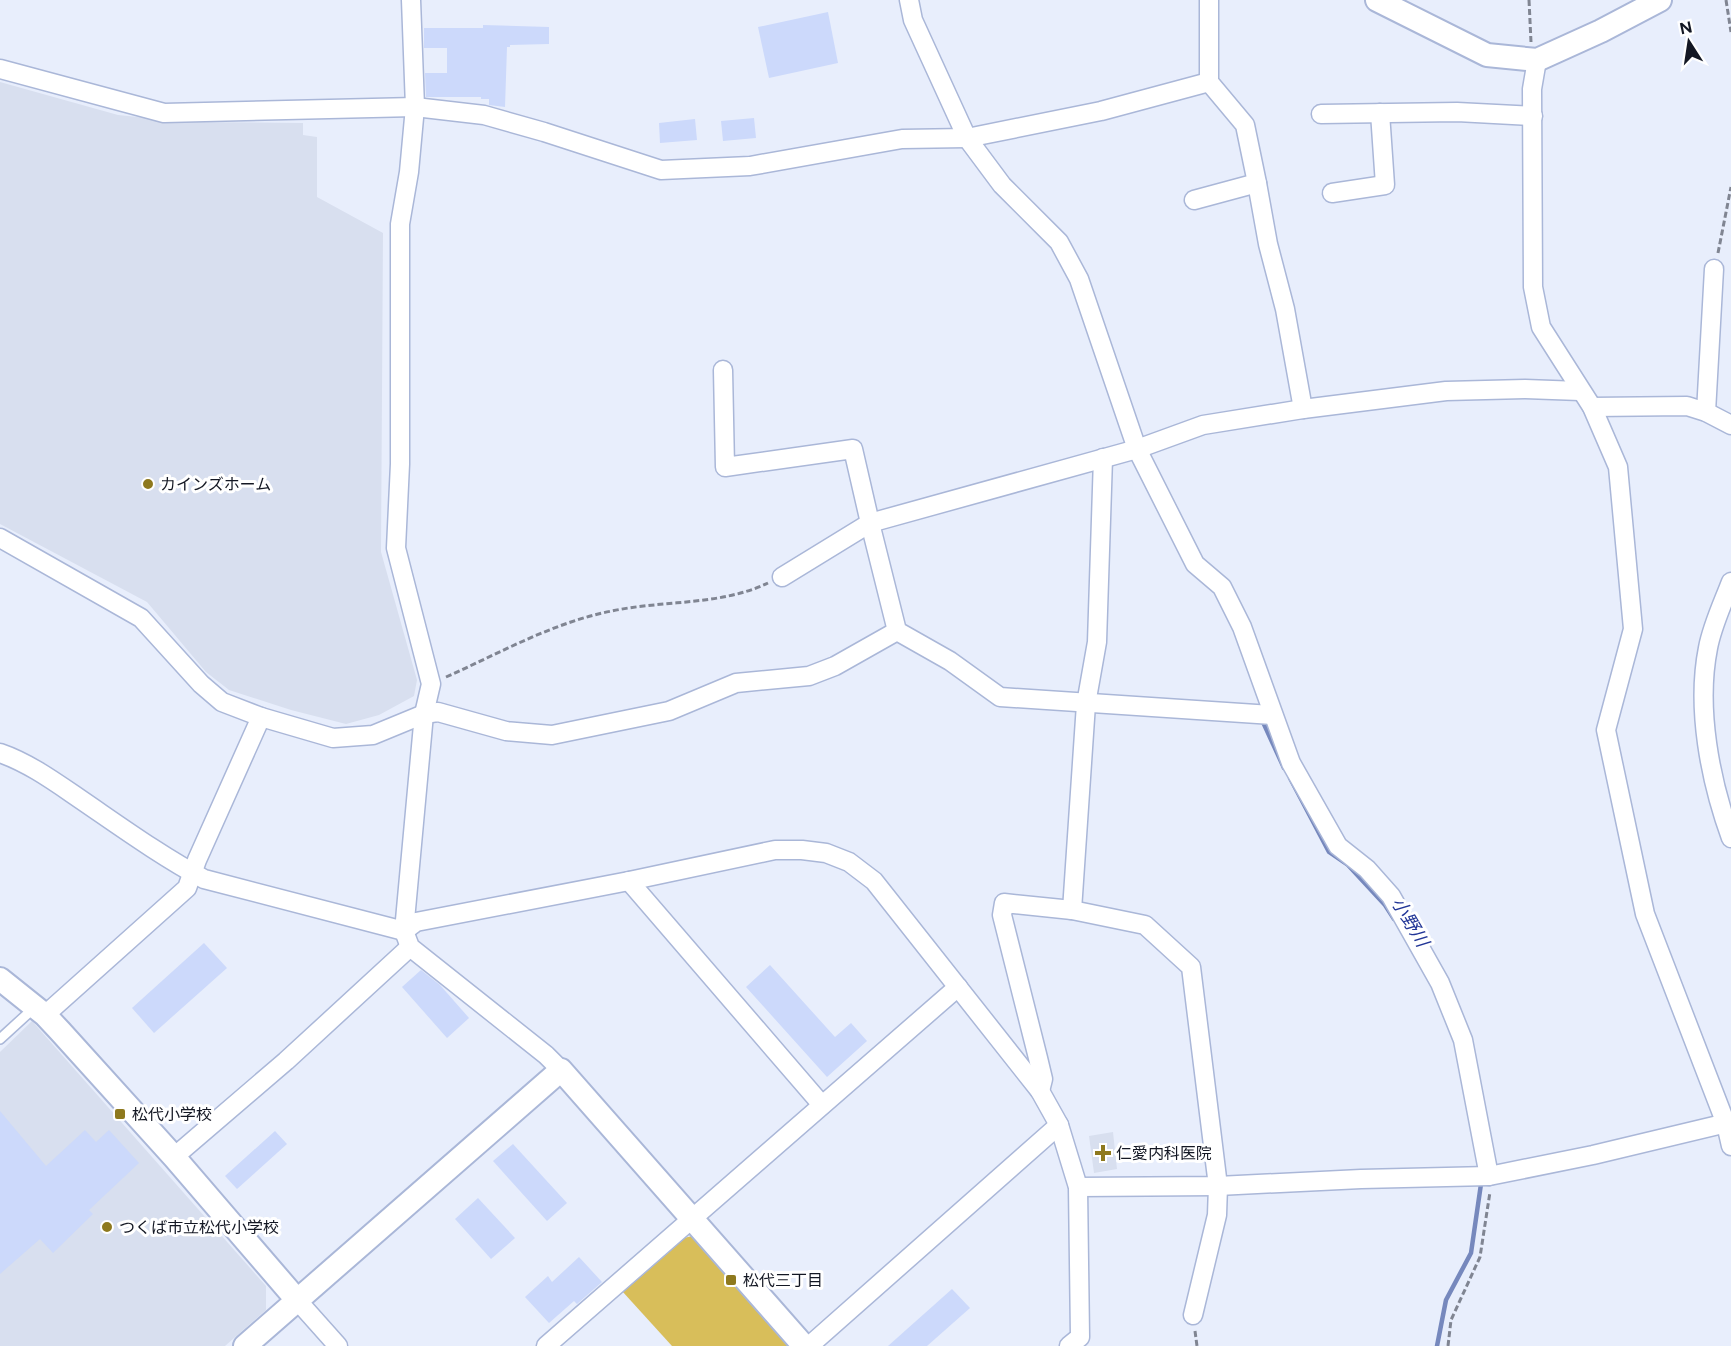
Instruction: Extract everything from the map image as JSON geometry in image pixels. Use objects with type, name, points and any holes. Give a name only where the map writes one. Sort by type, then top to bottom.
[{"type":"street","points":[[407,939],[424,714],[431,684],[396,548],[400,465],[400,224],[409,172],[415,107],[411,0]]},
{"type":"street","points":[[909,0],[913,20],[967,138],[1002,185],[1059,242],[1079,279],[1137,449],[1194,564],[1222,587],[1242,627],[1291,763],[1338,846],[1367,869],[1391,896],[1440,983],[1463,1040],[1489,1176]]},
{"type":"street","points":[[1209,0],[1209,82],[1245,125],[1304,409]]},
{"type":"street","points":[[1377,0],[1487,55],[1537,60],[1601,31],[1660,0]]},
{"type":"street","points":[[1537,60],[1533,89],[1533,287],[1541,327],[1592,407],[1618,467],[1633,629],[1606,730],[1645,914],[1729,1123],[1731,1146]]},
{"type":"street","points":[[0,69],[164,113],[415,107],[484,115],[661,170],[750,166],[902,139],[967,138],[1101,111],[1209,82]]},
{"type":"street","points":[[1321,114],[1457,112],[1533,116]]},
{"type":"street","points":[[1332,193],[1385,185],[1380,113]]},
{"type":"street","points":[[1194,200],[1257,183]]},
{"type":"street","points":[[1706,412],[1714,269]]},
{"type":"street","points":[[723,370],[724,467],[853,449],[897,631],[950,661],[1000,697],[1273,715]]},
{"type":"street","points":[[782,577],[870,523],[1137,449],[1203,425],[1304,409],[1446,391],[1525,389],[1580,391]]},
{"type":"street","points":[[1592,407],[1687,406],[1706,412],[1731,425]]},
{"type":"street","points":[[1072,910],[1086,704],[1097,642],[1102,458]]},
{"type":"street","points":[[0,538],[141,618],[201,684],[222,702],[261,717],[333,738],[373,735],[424,714],[438,712],[506,731],[552,735],[669,711],[736,684],[809,676],[835,666],[897,631]]},
{"type":"street","points":[[1731,582],[1708,647],[1702,712],[1714,781],[1731,838]]},
{"type":"street","points":[[40,1011],[187,888],[197,860],[261,717]]},
{"type":"street","points":[[0,753],[45,776],[178,865],[204,879],[407,939],[561,1070],[804,1346]]},
{"type":"street","points":[[174,1157],[286,1061],[407,939],[416,922],[775,850],[826,853],[849,862],[874,881],[1041,1091],[1059,1125],[1078,1186],[1080,1337],[1070,1346]]},
{"type":"street","points":[[629,881],[822,1106]]},
{"type":"street","points":[[1041,1091],[1043,1079],[1002,915],[1004,903],[1072,910],[1145,925],[1191,967],[1218,1186],[1217,1215],[1192,1315]]},
{"type":"street","points":[[0,979],[40,1011],[174,1157],[338,1346]]},
{"type":"street","points":[[546,1346],[958,987]]},
{"type":"street","points":[[245,1346],[561,1070]]},
{"type":"street","points":[[1078,1186],[1218,1186],[1489,1176],[1593,1155],[1729,1123]]},
{"type":"street","points":[[809,1346],[1059,1125]]},
{"type":"lane","points":[[0,1039],[40,1011]]},
{"type":"path","points":[[1529,0],[1531,50],[1537,60]]},
{"type":"path","points":[[1726,0],[1731,32]]},
{"type":"path","points":[[1714,269],[1731,187]]},
{"type":"path","points":[[431,684],[566,623],[612,610],[752,591],[782,577]]},
{"type":"path","points":[[1448,1346],[1451,1320],[1480,1257],[1490,1190],[1489,1176]]},
{"type":"shaded area","points":[[0,82],[118,115],[187,122],[303,123],[303,135],[317,137],[317,197],[383,233],[381,552],[417,680],[414,696],[379,715],[346,724],[291,710],[229,690],[206,672],[147,602],[0,524]]},
{"type":"shaded area","name":"つくば市立松代小学校","points":[[32,1021],[266,1286],[266,1310],[225,1346],[0,1346],[0,1052]]},
{"type":"shaded area","name":"仁愛内科医院","points":[[1113,1132],[1117,1169],[1094,1173],[1089,1136]]},
{"type":"shaded area","points":[[692,1236],[788,1342],[788,1346],[672,1346],[622,1291],[684,1238]]},
{"type":"building","points":[[828,12],[838,63],[769,78],[758,27]]},
{"type":"building","points":[[483,25],[549,27],[549,44],[507,47],[505,107],[489,105],[489,99],[481,99],[481,97],[426,97],[425,73],[447,73],[447,48],[424,48],[424,28],[483,28]]},
{"type":"building","points":[[754,118],[756,138],[723,141],[721,121]]},
{"type":"building","points":[[695,119],[697,140],[660,143],[659,123]]},
{"type":"building","points":[[204,943],[227,968],[154,1033],[132,1008]]},
{"type":"building","points":[[770,965],[835,1037],[851,1023],[867,1041],[827,1077],[746,987]]},
{"type":"building","points":[[421,970],[440,985],[469,1018],[447,1038],[402,987]]},
{"type":"building","points":[[0,1111],[46,1166],[85,1130],[96,1142],[109,1130],[139,1163],[89,1210],[93,1214],[53,1253],[40,1239],[0,1274]]},
{"type":"building","points":[[275,1131],[287,1144],[237,1189],[225,1176]]},
{"type":"building","points":[[513,1144],[567,1203],[547,1221],[493,1161]]},
{"type":"building","points":[[478,1198],[515,1238],[491,1259],[455,1219]]},
{"type":"building","points":[[579,1257],[602,1282],[577,1304],[574,1301],[549,1323],[525,1297],[548,1276],[552,1282]]},
{"type":"building","points":[[952,1289],[970,1308],[927,1346],[888,1346]]},
{"type":"waterway","name":"小野川","points":[[1263,722],[1284,768]]},
{"type":"waterway","name":"小野川","points":[[1290,778],[1329,852],[1348,865],[1385,905],[1394,919]]},
{"type":"waterway","name":"小野川","points":[[1437,1346],[1446,1300],[1471,1253],[1481,1184]]},
{"type":"place","name":"カインズホーム","points":[[148,484]]},
{"type":"place","name":"松代小学校","points":[[120,1114]]},
{"type":"place","name":"仁愛内科医院","points":[[1103,1153]]},
{"type":"place","name":"つくば市立松代小学校","points":[[107,1227]]},
{"type":"place","name":"松代三丁目","points":[[731,1280]]}]
